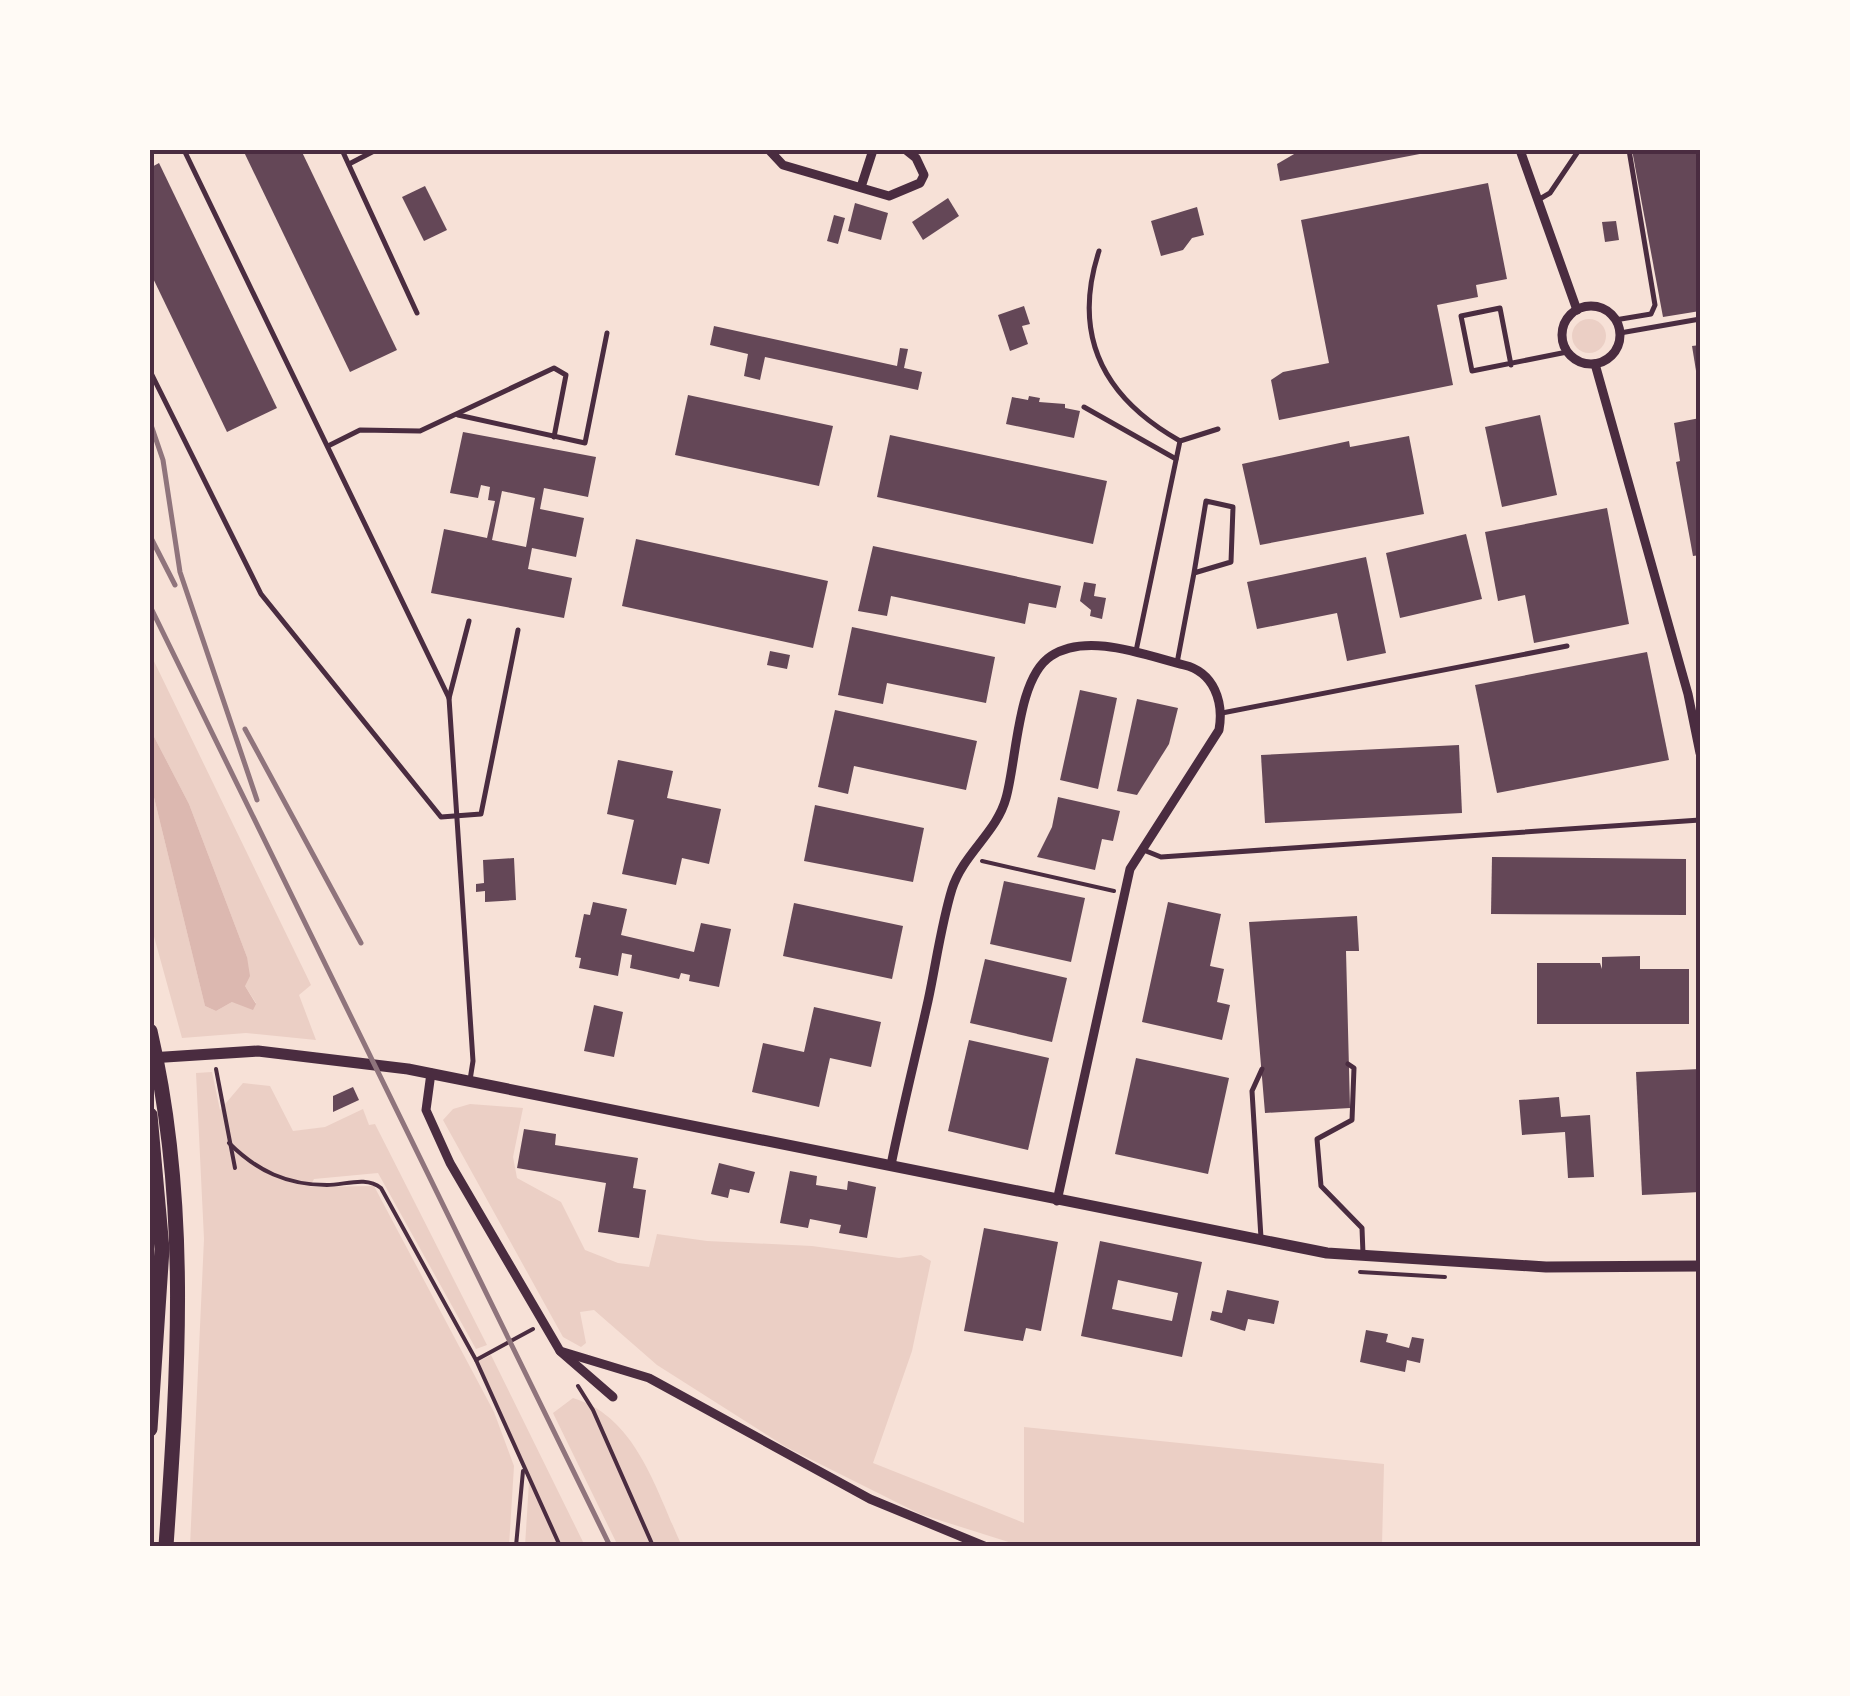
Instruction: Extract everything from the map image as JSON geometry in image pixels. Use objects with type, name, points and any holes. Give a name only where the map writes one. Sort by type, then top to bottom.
[{"type":"highway","points":[[153,1050],[177,1208],[180,1293],[166,1546]]},
{"type":"highway","points":[[150,1115],[162,1249],[150,1429]]},
{"type":"street","points":[[768,150],[783,165],[889,196],[920,183],[924,175],[916,158],[906,150]]},
{"type":"street","points":[[861,186],[873,150]]},
{"type":"street","points":[[1520,150],[1576,310]]},
{"type":"street","points":[[1594,306],[1615,320],[1620,333],[1616,350],[1595,364],[1579,362],[1567,352],[1561,333],[1576,310],[1594,306]]},
{"type":"street","points":[[1595,364],[1688,694],[1700,754]]},
{"type":"street","points":[[891,1165],[953,885],[1006,801],[1029,684],[1039,665],[1054,654],[1082,644],[1177,663],[1206,676],[1216,690],[1222,713],[1220,730],[1140,849],[1123,894],[1057,1201]]},
{"type":"street","points":[[153,1050],[307,1055],[431,1073],[1057,1201],[1362,1257],[1546,1267],[1700,1266]]},
{"type":"street","points":[[431,1073],[426,1110],[429,1123],[560,1351],[613,1397]]},
{"type":"street","points":[[560,1351],[649,1378],[870,1499],[984,1546]]},
{"type":"lane","points":[[184,150],[449,698]]},
{"type":"lane","points":[[342,150],[417,313]]},
{"type":"lane","points":[[349,164],[376,150]]},
{"type":"lane","points":[[1536,201],[1550,193],[1579,150]]},
{"type":"lane","points":[[1615,320],[1651,314],[1655,305],[1628,150]]},
{"type":"lane","points":[[1099,251],[1090,279],[1091,341],[1106,376],[1130,408],[1180,441]]},
{"type":"lane","points":[[1511,365],[1500,308],[1461,316],[1472,371],[1511,365],[1567,352]]},
{"type":"lane","points":[[1620,333],[1700,320]]},
{"type":"lane","points":[[456,415],[585,443],[607,333]]},
{"type":"lane","points":[[328,446],[360,430],[420,432],[554,368],[566,375],[554,437]]},
{"type":"lane","points":[[150,370],[261,594],[441,817],[481,814],[518,630]]},
{"type":"lane","points":[[1084,406],[1176,459]]},
{"type":"lane","points":[[1180,441],[1218,429]]},
{"type":"lane","points":[[1135,654],[1180,441]]},
{"type":"lane","points":[[1177,663],[1206,501],[1233,507],[1231,562],[1194,573]]},
{"type":"lane","points":[[469,621],[449,698],[473,1062],[470,1081]]},
{"type":"lane","points":[[1222,713],[1566,646]]},
{"type":"lane","points":[[1140,849],[1162,857],[1700,820]]},
{"type":"lane","points":[[1348,1064],[1354,1068],[1352,1120],[1317,1139],[1321,1186],[1362,1228],[1362,1257]]},
{"type":"lane","points":[[1260,1241],[1252,1091],[1262,1068]]},
{"type":"path","points":[[968,858],[1123,894]]},
{"type":"path","points":[[214,1051],[235,1168]]},
{"type":"path","points":[[229,1142],[250,1163],[283,1180],[332,1186],[364,1182],[381,1188],[476,1360],[560,1546]]},
{"type":"path","points":[[476,1360],[544,1323]]},
{"type":"path","points":[[575,1382],[593,1410],[652,1546]]},
{"type":"path","points":[[516,1546],[523,1469]]},
{"type":"shaded area","points":[[1589,319],[1601,324],[1606,336],[1601,348],[1589,353],[1577,348],[1572,336],[1577,324]]},
{"type":"shaded area","points":[[150,653],[311,985],[299,995],[316,1040],[246,1033],[182,1038],[150,922],[150,781],[205,1006],[216,1011],[232,1002],[256,1003],[245,986],[247,957],[189,804],[150,729]]},
{"type":"shaded area","points":[[150,729],[189,804],[247,957],[250,976],[245,986],[256,1004],[253,1010],[232,1002],[216,1011],[205,1006],[150,781]]},
{"type":"shaded area","points":[[212,1072],[220,1110],[243,1083],[270,1086],[293,1131],[325,1127],[363,1109],[369,1125],[375,1124],[487,1345],[476,1349],[378,1173],[314,1179],[310,1187],[374,1186],[494,1412],[514,1466],[509,1546],[190,1546],[204,1239],[196,1073]]},
{"type":"shaded area","points":[[470,1104],[523,1108],[513,1157],[517,1178],[561,1202],[585,1250],[618,1263],[649,1267],[657,1234],[707,1241],[812,1246],[899,1258],[921,1255],[931,1261],[912,1351],[873,1463],[1024,1523],[1024,1427],[1384,1464],[1382,1546],[1021,1546],[920,1514],[786,1447],[657,1365],[594,1310],[580,1312],[586,1343],[581,1347],[563,1337],[443,1120],[453,1109]]},
{"type":"shaded area","points":[[491,1355],[585,1546],[525,1546],[529,1482],[479,1361]]},
{"type":"shaded area","points":[[573,1398],[613,1421],[629,1439],[653,1480],[682,1546],[618,1546],[553,1413]]},
{"type":"building","points":[[243,150],[301,150],[397,350],[350,372]]},
{"type":"building","points":[[1301,150],[1430,152],[1280,181],[1277,164]]},
{"type":"building","points":[[1632,150],[1700,150],[1700,311],[1663,317]]},
{"type":"building","points":[[159,163],[277,408],[227,432],[150,272],[150,168]]},
{"type":"building","points":[[1488,183],[1507,279],[1476,285],[1478,297],[1437,305],[1453,385],[1279,420],[1271,380],[1283,372],[1329,363],[1301,220]]},
{"type":"building","points":[[425,186],[447,230],[424,241],[402,197]]},
{"type":"building","points":[[948,198],[959,216],[923,240],[912,222]]},
{"type":"building","points":[[855,203],[888,213],[881,240],[848,231]]},
{"type":"building","points":[[1197,207],[1204,235],[1192,238],[1183,250],[1161,256],[1151,221]]},
{"type":"building","points":[[834,215],[845,218],[838,244],[827,241]]},
{"type":"building","points":[[1616,221],[1619,240],[1605,242],[1602,222]]},
{"type":"building","points":[[1024,306],[1030,324],[1022,326],[1028,344],[1010,351],[998,315]]},
{"type":"building","points":[[714,326],[897,366],[900,348],[908,349],[904,368],[922,372],[918,390],[765,357],[760,380],[744,376],[748,354],[710,345]]},
{"type":"building","points":[[1700,345],[1700,383],[1698,383],[1692,346]]},
{"type":"building","points":[[688,395],[833,426],[819,486],[675,455]]},
{"type":"building","points":[[1029,396],[1080,411],[1074,438],[1006,424],[1012,397],[1028,400]]},
{"type":"building","points":[[1540,415],[1557,495],[1502,507],[1485,427]]},
{"type":"building","points":[[1700,418],[1700,555],[1693,556],[1676,462],[1680,461],[1674,423]]},
{"type":"building","points":[[463,432],[596,457],[588,497],[544,488],[540,509],[584,518],[576,557],[532,548],[528,569],[572,578],[564,618],[431,593],[444,529],[487,538],[495,501],[488,500],[490,487],[481,485],[478,498],[450,493]],"holes":[[[502,491],[535,498],[526,547],[492,540]]]},
{"type":"building","points":[[890,435],[1107,481],[1093,544],[877,497]]},
{"type":"building","points":[[1409,436],[1424,514],[1260,545],[1242,464],[1349,441],[1350,447]]},
{"type":"building","points":[[1607,508],[1629,624],[1534,643],[1525,595],[1498,601],[1485,532]]},
{"type":"building","points":[[1466,534],[1482,599],[1400,618],[1386,553]]},
{"type":"building","points":[[636,539],[828,581],[813,648],[622,606]]},
{"type":"building","points":[[873,546],[1061,586],[1056,608],[1029,603],[1025,624],[891,596],[887,616],[858,611]]},
{"type":"building","points":[[1366,557],[1386,653],[1347,661],[1337,613],[1257,629],[1247,582]]},
{"type":"building","points":[[1084,582],[1096,584],[1094,596],[1106,598],[1102,619],[1090,616],[1091,610],[1080,601]]},
{"type":"building","points":[[852,627],[995,657],[986,703],[887,683],[883,704],[838,695]]},
{"type":"building","points":[[770,651],[790,655],[787,669],[767,665]]},
{"type":"building","points":[[1647,652],[1669,760],[1497,793],[1475,685]]},
{"type":"building","points":[[1080,690],[1117,698],[1098,789],[1060,780]]},
{"type":"building","points":[[1137,699],[1178,708],[1169,744],[1137,795],[1117,791]]},
{"type":"building","points":[[835,710],[977,741],[966,790],[854,766],[848,794],[818,787]]},
{"type":"building","points":[[1459,745],[1462,813],[1265,823],[1261,755]]},
{"type":"building","points":[[618,760],[673,771],[667,798],[721,809],[709,864],[682,858],[676,885],[622,874],[634,820],[607,814]]},
{"type":"building","points":[[1058,797],[1120,811],[1113,841],[1102,839],[1095,870],[1037,857],[1052,827]]},
{"type":"building","points":[[815,805],[924,828],[913,882],[804,861]]},
{"type":"building","points":[[1492,857],[1686,859],[1686,915],[1491,914]]},
{"type":"building","points":[[514,858],[516,900],[485,902],[485,891],[476,892],[476,884],[484,883],[483,860]]},
{"type":"building","points":[[1004,881],[1085,898],[1071,962],[990,944]]},
{"type":"building","points":[[593,902],[627,909],[621,935],[694,952],[701,923],[731,929],[719,987],[689,981],[690,975],[681,973],[679,979],[630,968],[632,955],[622,953],[618,976],[579,968],[581,958],[575,957],[584,914],[590,915]]},
{"type":"building","points":[[1168,902],[1221,914],[1210,966],[1224,969],[1217,1002],[1230,1005],[1222,1040],[1142,1022]]},
{"type":"building","points":[[794,903],[903,926],[892,979],[783,956]]},
{"type":"building","points":[[1357,916],[1359,951],[1346,951],[1350,1108],[1265,1113],[1249,922]]},
{"type":"building","points":[[1640,956],[1640,969],[1689,969],[1689,1024],[1537,1024],[1537,963],[1600,963],[1602,969],[1602,957]]},
{"type":"building","points":[[985,959],[1067,978],[1052,1042],[970,1023]]},
{"type":"building","points":[[594,1005],[623,1012],[614,1057],[584,1051]]},
{"type":"building","points":[[814,1007],[881,1022],[871,1067],[830,1058],[819,1107],[752,1092],[763,1043],[804,1052]]},
{"type":"building","points":[[969,1040],[1049,1058],[1028,1150],[948,1131]]},
{"type":"building","points":[[1136,1058],[1229,1078],[1208,1174],[1115,1154]]},
{"type":"building","points":[[1700,1069],[1700,1192],[1642,1195],[1636,1072]]},
{"type":"building","points":[[353,1087],[359,1100],[333,1112],[333,1096]]},
{"type":"building","points":[[1559,1097],[1561,1117],[1590,1115],[1594,1177],[1568,1178],[1565,1132],[1522,1135],[1519,1100]]},
{"type":"building","points":[[524,1129],[556,1134],[555,1145],[638,1158],[633,1188],[646,1190],[639,1238],[598,1232],[606,1183],[517,1168]]},
{"type":"building","points":[[719,1163],[755,1172],[749,1193],[730,1189],[728,1198],[711,1194]]},
{"type":"building","points":[[790,1171],[817,1176],[816,1185],[847,1190],[848,1181],[876,1187],[867,1238],[839,1233],[841,1225],[810,1219],[808,1228],[780,1223]]},
{"type":"building","points":[[984,1228],[1058,1242],[1041,1331],[1026,1328],[1023,1341],[964,1331]]},
{"type":"building","points":[[1100,1241],[1202,1262],[1182,1357],[1081,1336]],"holes":[[[1118,1280],[1178,1293],[1172,1321],[1112,1309]]]},
{"type":"building","points":[[1227,1290],[1279,1301],[1274,1324],[1248,1319],[1245,1331],[1210,1320],[1212,1311],[1222,1313]]},
{"type":"building","points":[[1366,1330],[1388,1334],[1386,1342],[1409,1348],[1412,1337],[1424,1339],[1420,1363],[1407,1360],[1405,1372],[1360,1362]]},
{"type":"railway","points":[[150,422],[163,460],[180,572],[257,800]]},
{"type":"railway","points":[[150,536],[175,585]]},
{"type":"railway","points":[[150,606],[610,1546]]},
{"type":"railway","points":[[245,729],[361,943]]}]
